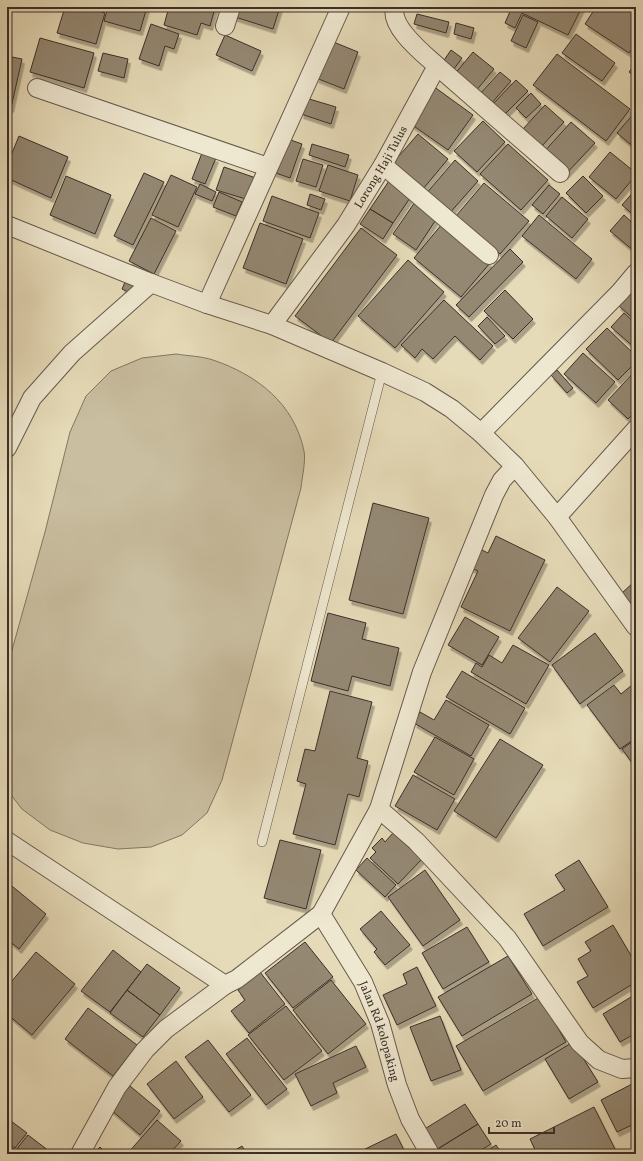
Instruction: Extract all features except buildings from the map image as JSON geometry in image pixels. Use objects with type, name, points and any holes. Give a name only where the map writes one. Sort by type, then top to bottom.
[{"type":"street","points":[[225,26],[231,7]]},
{"type":"street","points":[[207,304],[341,7]]},
{"type":"street","points":[[395,7],[394,11],[399,28],[416,46],[560,173]]},
{"type":"street","name":"Lorong Haji Tulus","points":[[272,325],[346,225],[383,165],[437,66]]},
{"type":"street","points":[[37,88],[268,167]]},
{"type":"street","points":[[383,165],[489,255]]},
{"type":"street","points":[[7,225],[151,283],[207,304],[272,325],[425,392],[452,409],[481,432],[515,466],[557,517],[636,627]]},
{"type":"street","points":[[481,432],[620,292],[636,273]]},
{"type":"street","points":[[7,448],[32,398],[72,353],[151,283]]},
{"type":"street","points":[[557,517],[636,429]]},
{"type":"street","points":[[80,1154],[117,1087],[145,1050],[166,1029],[225,985],[237,979],[320,914],[379,809],[422,672],[494,496],[502,480],[515,466]]},
{"type":"street","points":[[379,809],[416,841],[507,938],[580,1043],[599,1060],[622,1069],[636,1068]]},
{"type":"street","points":[[7,841],[225,985]]},
{"type":"street","name":"Jalan Rd kolopaking","points":[[320,914],[363,982],[380,1023],[397,1085],[410,1119],[430,1154]]},
{"type":"lane","points":[[262,842],[382,372]]},
{"type":"shaded area","points":[[176,354],[213,360],[229,366],[258,383],[271,393],[292,419],[299,434],[304,451],[304,469],[301,488],[222,780],[207,813],[182,835],[151,847],[118,849],[83,843],[50,830],[22,809],[7,790],[7,668],[45,532],[70,432],[86,396],[111,371],[142,358]]}]
